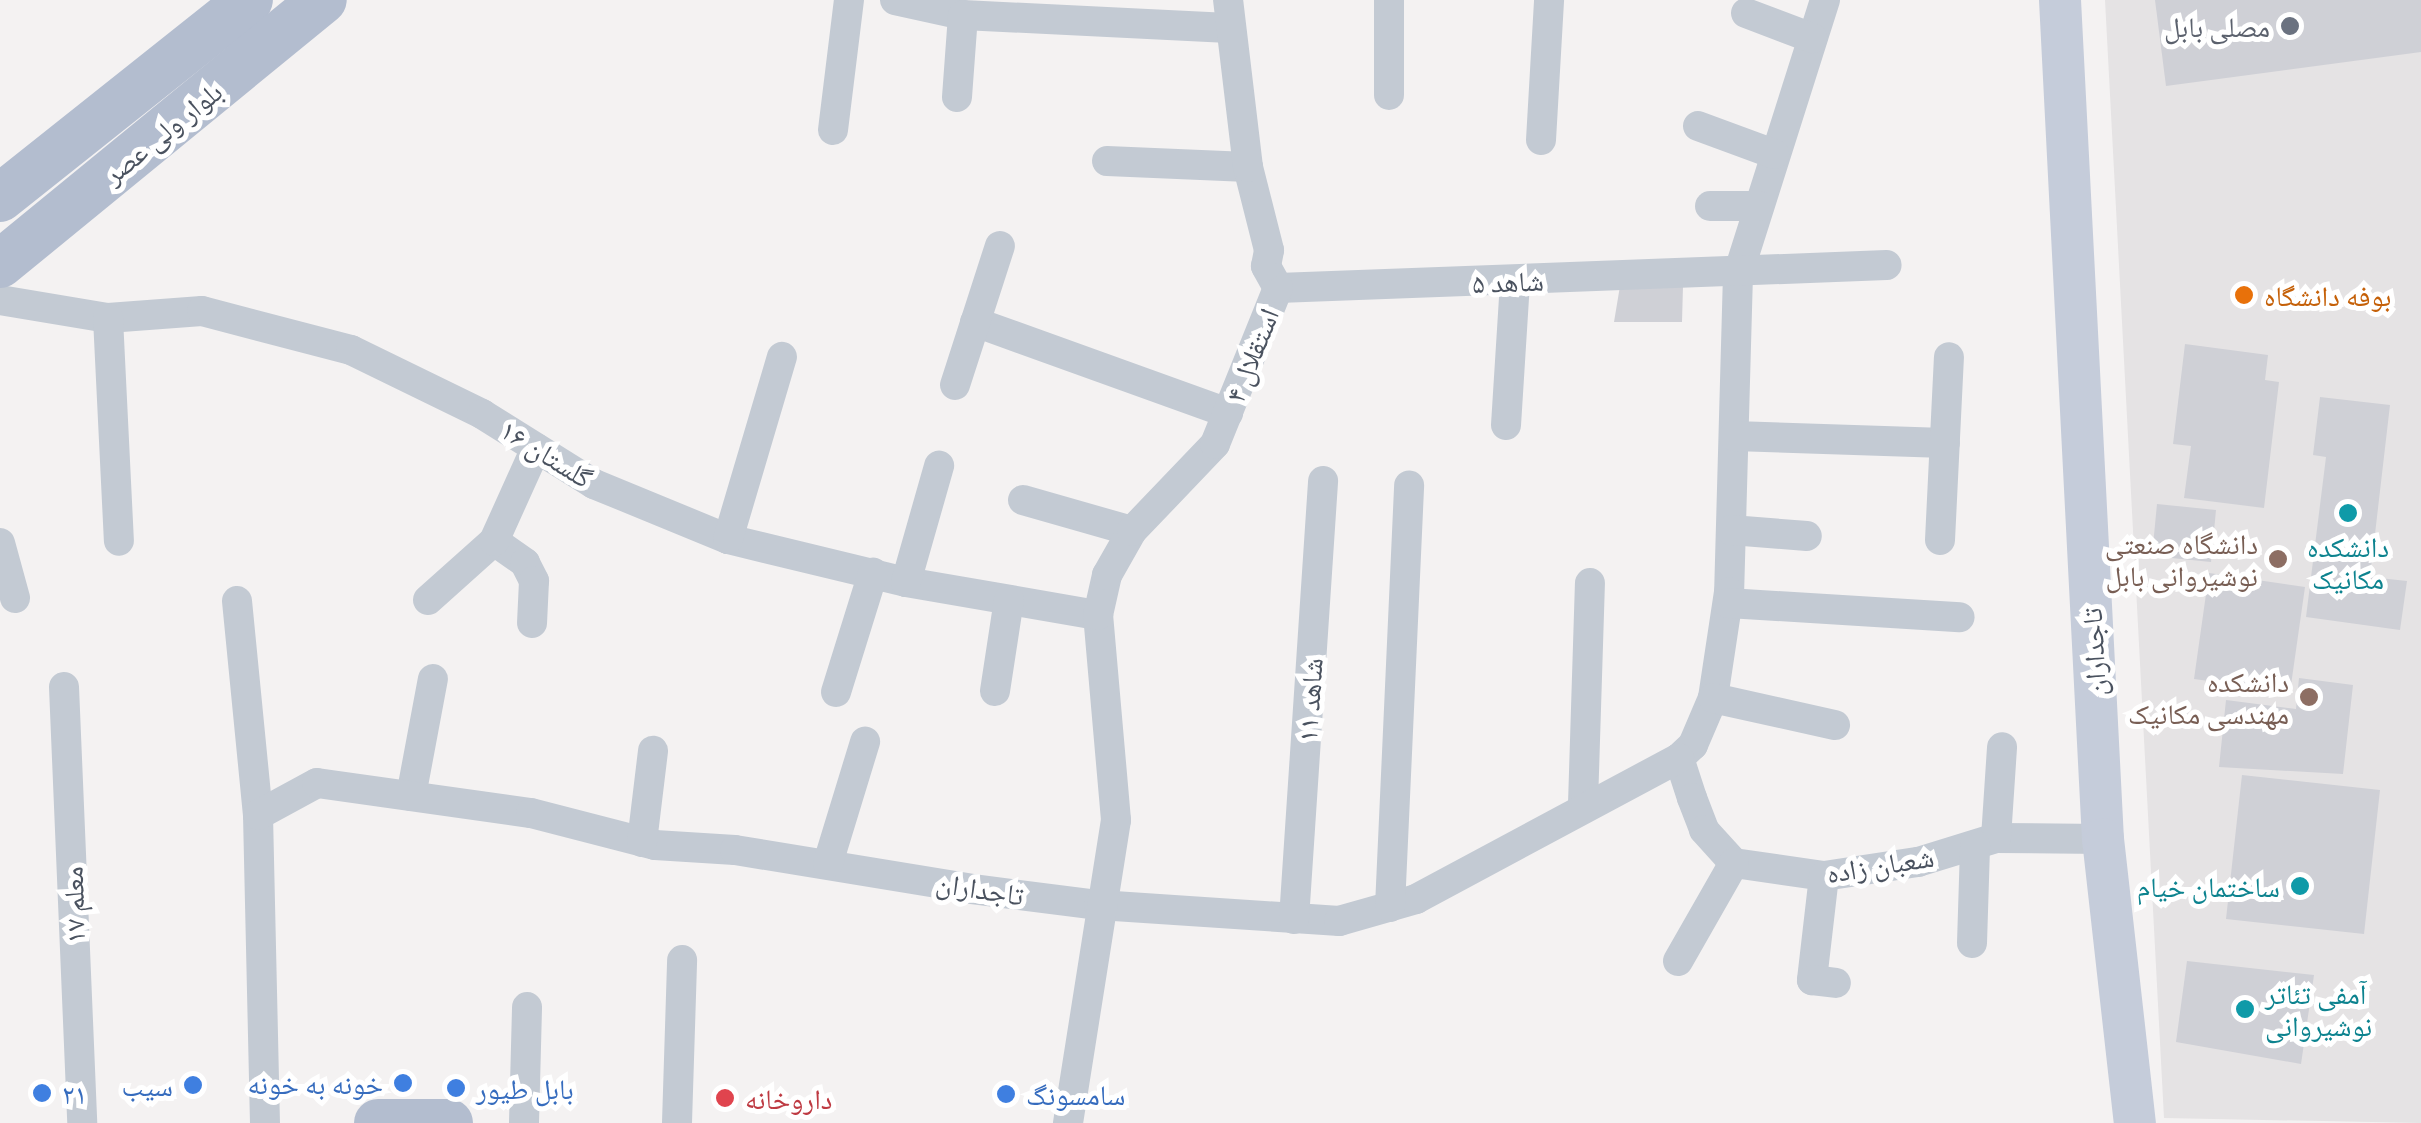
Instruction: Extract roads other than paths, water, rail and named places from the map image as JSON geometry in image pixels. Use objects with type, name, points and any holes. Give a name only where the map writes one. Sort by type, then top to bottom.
[{"type":"main road","name":"بلوار ولی عصر","points":[[0,198],[249,0]]},
{"type":"main road","name":"بلوار ولی عصر","points":[[0,264],[324,0]]},
{"type":"main road","name":"تاجداران","points":[[2060,0],[2103,839],[2135,1123]]},
{"type":"main road","points":[[378,1123],[450,1123]]},
{"type":"street","points":[[833,130],[849,0]]},
{"type":"street","points":[[896,0],[963,15],[1228,14]]},
{"type":"street","points":[[1388,0],[1389,94]]},
{"type":"street","points":[[1541,140],[1549,0]]},
{"type":"street","points":[[1678,961],[1734,863],[1704,830],[1679,758],[1693,745],[1713,698],[1728,604],[1738,274],[1825,0]]},
{"type":"street","points":[[1746,13],[1812,38]]},
{"type":"street","name":"استقلال ۴","points":[[1068,1123],[1099,905],[1116,820],[1098,615],[1106,574],[1132,531],[1216,444],[1278,288],[1266,266],[1270,250],[1248,167],[1240,60],[1228,14]]},
{"type":"street","points":[[957,96],[963,15]]},
{"type":"street","points":[[1698,126],[1774,154]]},
{"type":"street","points":[[1107,161],[1248,167]]},
{"type":"street","points":[[1710,206],[1758,206]]},
{"type":"street","points":[[955,385],[1000,246]]},
{"type":"street","name":"شاهد ۵","points":[[1278,288],[1738,274],[1886,265]]},
{"type":"street","points":[[1506,424],[1515,281]]},
{"type":"street","name":"گلستان ۱۶","points":[[0,300],[108,318],[202,312],[351,350],[536,448],[594,484],[728,539],[906,582],[1098,615]]},
{"type":"street","points":[[108,318],[119,541]]},
{"type":"street","points":[[975,322],[1228,414]]},
{"type":"street","points":[[728,539],[782,357]]},
{"type":"street","points":[[1940,540],[1949,357]]},
{"type":"street","points":[[1734,436],[1945,443]]},
{"type":"street","points":[[428,600],[494,541],[536,448]]},
{"type":"street","points":[[906,582],[939,466]]},
{"type":"street","name":"شاهد ۱۱","points":[[1294,919],[1323,481]]},
{"type":"street","points":[[1390,908],[1409,484]]},
{"type":"street","points":[[1023,500],[1132,531]]},
{"type":"street","points":[[1731,530],[1807,536]]},
{"type":"street","points":[[494,541],[524,563],[534,581],[532,623]]},
{"type":"street","points":[[0,543],[15,598]]},
{"type":"street","points":[[836,692],[874,574]]},
{"type":"street","points":[[1583,804],[1590,583]]},
{"type":"street","points":[[995,691],[1009,600]]},
{"type":"street","points":[[237,601],[258,815],[265,1123]]},
{"type":"street","points":[[1728,604],[1960,617]]},
{"type":"street","points":[[411,796],[433,679]]},
{"type":"street","name":"معلم ۱۷","points":[[64,686],[82,1123]]},
{"type":"street","points":[[1713,698],[1835,725]]},
{"type":"street","points":[[828,864],[865,742]]},
{"type":"street","points":[[1972,943],[2002,747]]},
{"type":"street","points":[[642,842],[653,751]]},
{"type":"street","name":"تاجداران","points":[[258,815],[317,783],[531,813],[642,842],[828,864],[1099,905],[1338,920],[1390,908],[1583,804],[1679,758]]},
{"type":"street","name":"شعبان زاده","points":[[1734,863],[1824,876],[1918,862],[1985,842],[2103,839]]},
{"type":"street","points":[[1824,876],[1812,980],[1836,983]]},
{"type":"street","points":[[678,1123],[682,960]]},
{"type":"street","points":[[524,1123],[527,1007]]},
{"type":"place","name":"مصلی بابل","points":[[2290,26]]},
{"type":"place","name":"بوفه دانشگاه","points":[[2244,295]]},
{"type":"place","name":"دانشکده مکانیک","points":[[2348,513]]},
{"type":"place","name":"دانشگاه صنعتی نوشیروانی بابل","points":[[2278,559]]},
{"type":"place","name":"دانشکده مهندسی مکانیک","points":[[2309,697]]},
{"type":"place","name":"ساختمان خیام","points":[[2300,886]]},
{"type":"place","name":"آمفی تئاتر نوشیروانی","points":[[2245,1009]]},
{"type":"place","name":"خونه به خونه","points":[[403,1083]]},
{"type":"place","name":"سیب","points":[[193,1085]]},
{"type":"place","name":"بابل طیور","points":[[456,1088]]},
{"type":"place","name":"۲۱","points":[[42,1093]]},
{"type":"place","name":"سامسونگ","points":[[1006,1094]]},
{"type":"place","name":"داروخانه","points":[[725,1098]]}]
